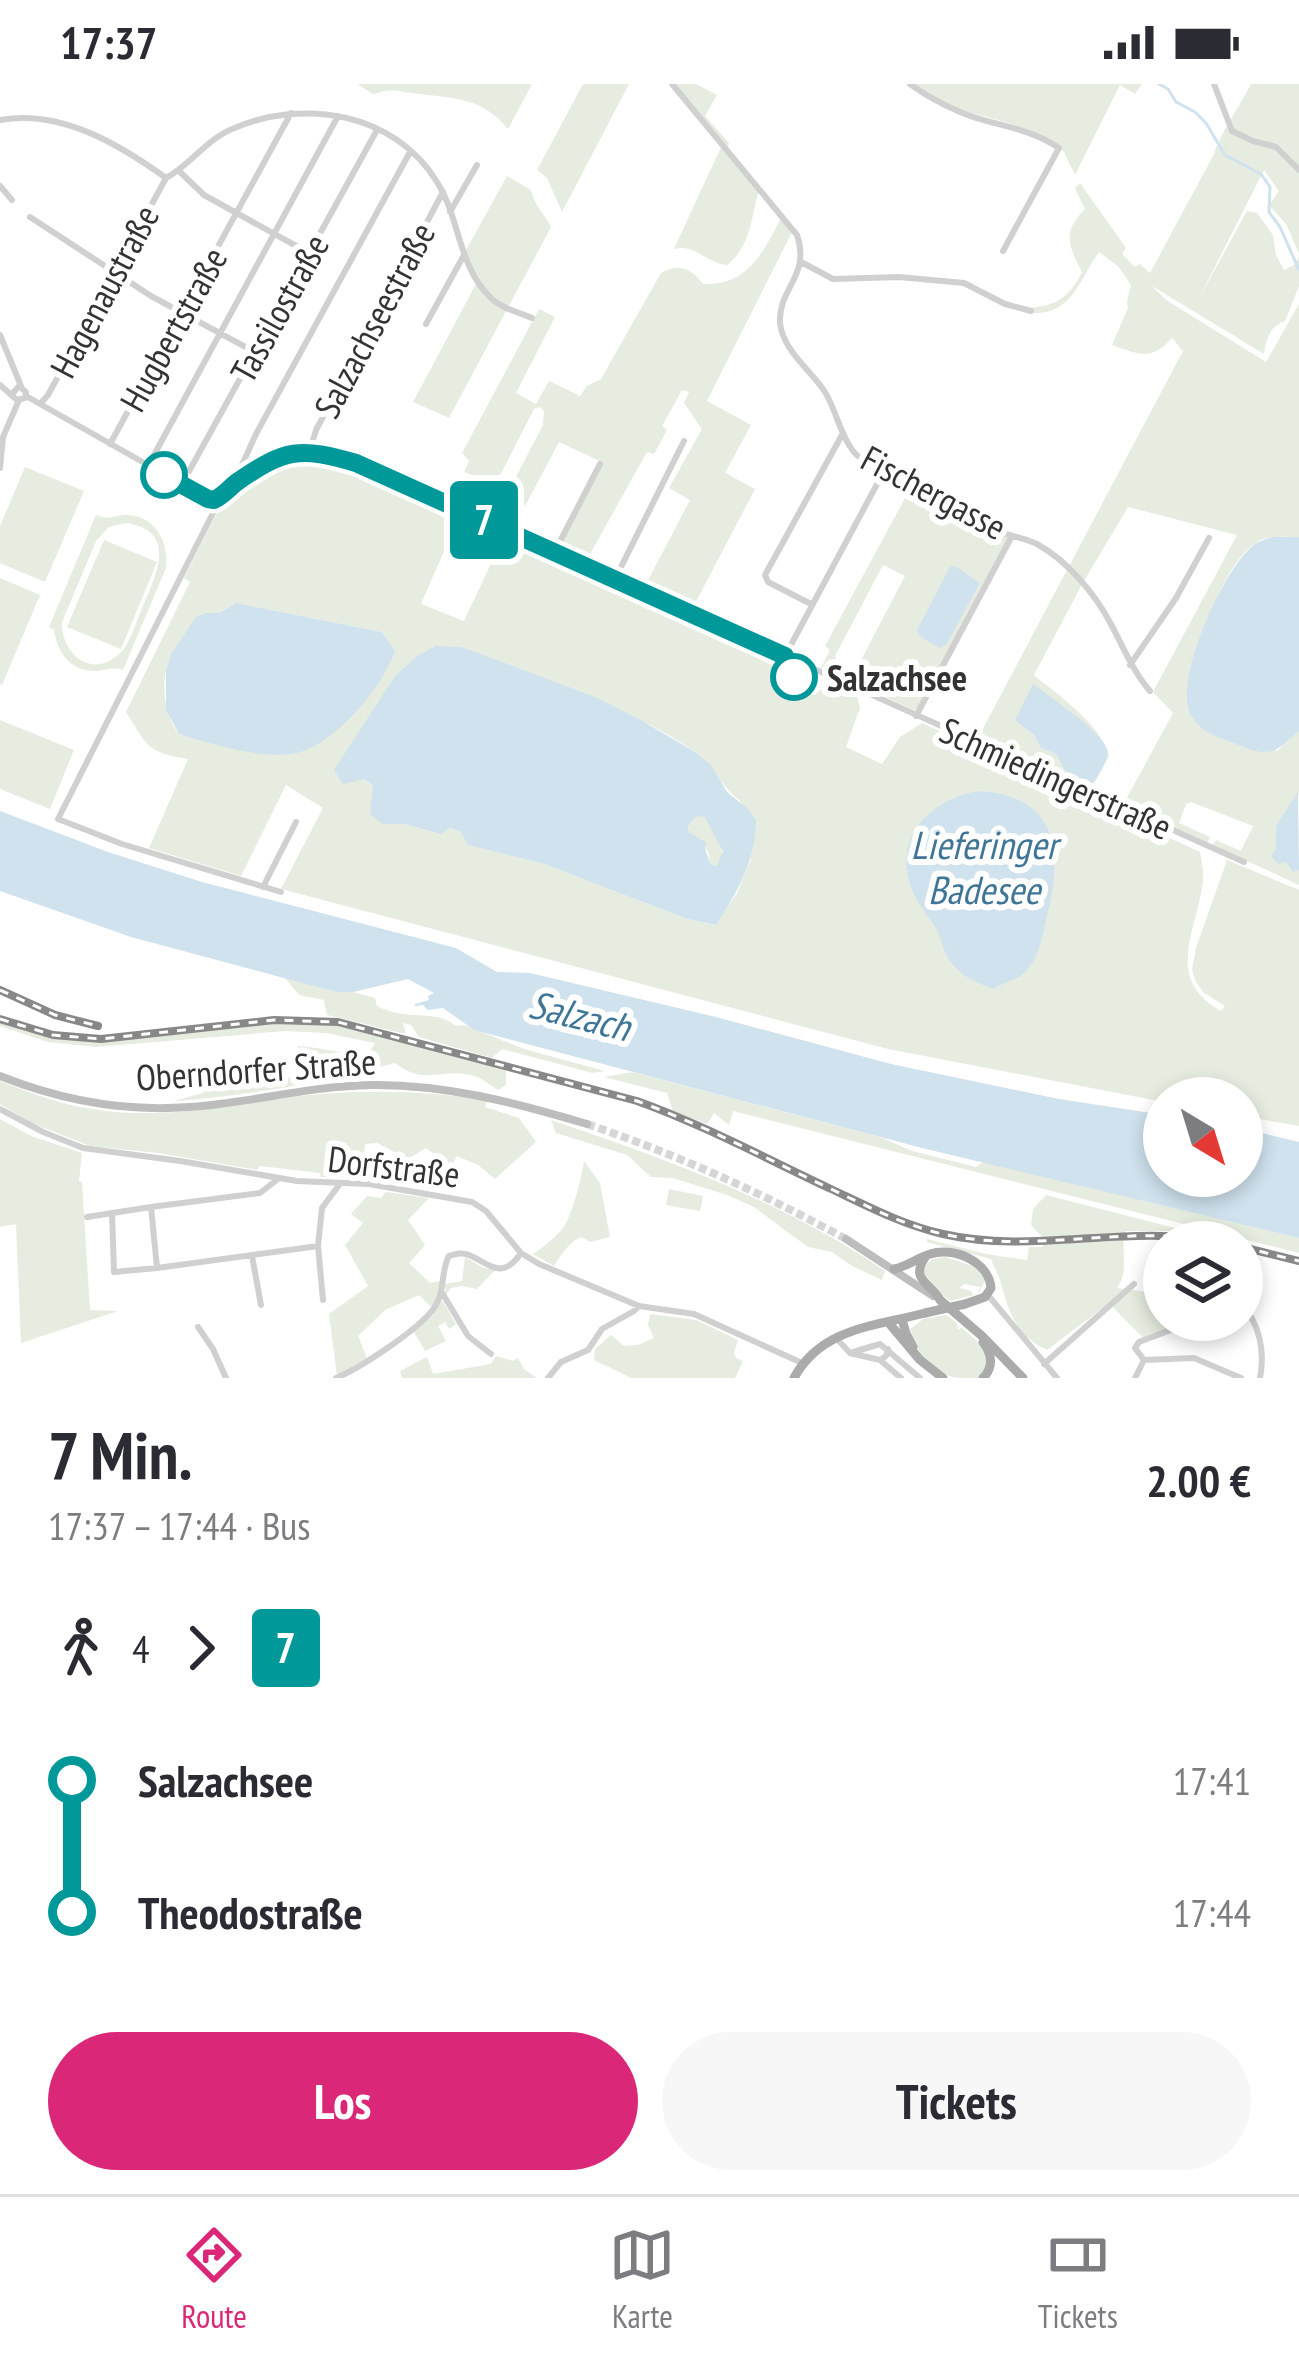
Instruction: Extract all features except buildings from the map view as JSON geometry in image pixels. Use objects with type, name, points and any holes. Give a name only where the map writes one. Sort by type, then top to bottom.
[{"type":"main road","name":"Oberndorfer Straße","points":[[0,1076],[70,1099],[153,1108],[223,1104],[340,1086],[440,1089],[502,1100],[587,1124]]},
{"type":"main road","points":[[847,1239],[940,1300],[1023,1378]]},
{"type":"main road","points":[[794,1378],[802,1363],[835,1337],[965,1304],[988,1295],[992,1288],[990,1277],[978,1263],[950,1253],[939,1252],[894,1268]]},
{"type":"main road","points":[[926,1256],[920,1275],[940,1300]]},
{"type":"main road","points":[[902,1319],[914,1348],[946,1378]]},
{"type":"main road","points":[[888,1322],[920,1360],[946,1378]]},
{"type":"main road","points":[[969,1324],[991,1355],[983,1378]]},
{"type":"street","points":[[672,84],[797,235],[801,262],[833,279],[899,277],[964,283],[1031,311]]},
{"type":"street","points":[[910,84],[962,113],[1012,125],[1058,148],[1003,251]]},
{"type":"street","points":[[1214,84],[1232,131],[1276,146],[1299,170]]},
{"type":"street","points":[[0,120],[63,123],[131,152],[166,178],[224,133],[253,121],[317,112],[377,130],[397,140],[427,168],[443,192],[471,270],[493,300],[532,318]]},
{"type":"street","name":"Hugbertstraße","points":[[110,444],[291,113]]},
{"type":"street","points":[[148,466],[338,116]]},
{"type":"street","name":"Tassilostraße","points":[[182,485],[377,130]]},
{"type":"street","points":[[233,485],[256,434],[410,152]]},
{"type":"street","points":[[450,212],[476,165]]},
{"type":"street","name":"Hugbertstraße","points":[[179,171],[205,195],[309,253]]},
{"type":"street","name":"Hagenaustraße","points":[[41,403],[166,178]]},
{"type":"street","points":[[0,186],[12,200]]},
{"type":"street","name":"Salzachseestraße","points":[[310,451],[316,430],[443,192]]},
{"type":"street","points":[[30,217],[182,314],[255,352]]},
{"type":"street","points":[[426,324],[464,255]]},
{"type":"street","name":"Fischergasse","points":[[801,262],[782,308],[781,329],[829,399],[857,456],[1040,546],[1079,580],[1150,691]]},
{"type":"street","points":[[0,334],[26,390],[3,437],[0,468]]},
{"type":"street","points":[[0,385],[41,403],[208,499],[214,500],[285,455],[310,451]]},
{"type":"street","points":[[811,604],[767,582],[764,575],[843,433]]},
{"type":"street","points":[[614,581],[685,441]]},
{"type":"street","name":"Schmiedingerstraße","points":[[310,451],[371,469],[1244,862]]},
{"type":"street","points":[[554,554],[600,464]]},
{"type":"street","points":[[785,656],[883,472]]},
{"type":"street","points":[[214,500],[214,511],[58,819],[122,844],[281,892]]},
{"type":"street","points":[[916,716],[1012,536]]},
{"type":"street","points":[[1130,665],[1176,598],[1209,538]]},
{"type":"street","points":[[263,887],[296,822]]},
{"type":"street","name":"Dorfstraße","points":[[0,1109],[83,1148],[278,1178],[369,1184],[472,1202],[486,1211],[520,1253],[563,1274],[639,1306],[694,1314],[802,1363]]},
{"type":"street","points":[[87,1217],[260,1192],[278,1178]]},
{"type":"street","points":[[323,1300],[318,1246],[322,1208],[342,1183]]},
{"type":"street","points":[[151,1207],[157,1268]]},
{"type":"street","points":[[112,1213],[114,1272],[318,1246]]},
{"type":"street","points":[[336,1378],[426,1318],[442,1292],[449,1256],[467,1254],[488,1267],[500,1268],[514,1263],[520,1253]]},
{"type":"street","points":[[252,1256],[261,1305]]},
{"type":"street","points":[[1044,1364],[1134,1284]]},
{"type":"street","points":[[442,1292],[468,1336],[490,1354]]},
{"type":"street","points":[[988,1295],[1057,1378]]},
{"type":"street","points":[[548,1378],[561,1362],[588,1350],[602,1329],[639,1306]]},
{"type":"street","points":[[198,1327],[226,1378]]},
{"type":"street","points":[[835,1337],[845,1351],[880,1360],[901,1378]]},
{"type":"street","points":[[1143,1340],[1135,1348],[1144,1360]]},
{"type":"street","points":[[1259,1341],[1260,1378]]},
{"type":"street","points":[[853,1352],[876,1344],[920,1378]]},
{"type":"street","points":[[880,1360],[887,1349]]},
{"type":"street","points":[[1144,1360],[1194,1358],[1215,1374],[1241,1378]]},
{"type":"street","points":[[1135,1378],[1144,1360]]},
{"type":"shaded area","points":[[357,84],[532,84],[508,129],[489,111],[469,102],[397,91],[373,94]]},
{"type":"shaded area","points":[[583,84],[629,84],[562,212],[547,178],[537,170]]},
{"type":"shaded area","points":[[675,84],[696,84],[717,95],[705,116],[728,147]]},
{"type":"shaded area","points":[[912,84],[1142,84],[1135,94],[1120,85],[1075,175],[1064,152],[1047,139],[958,109]]},
{"type":"shaded area","points":[[1251,84],[1299,84],[1299,254],[1286,224],[1269,205],[1279,191],[1264,170],[1197,302],[1247,211],[1257,213],[1273,235],[1284,270],[1296,264],[1299,256],[1299,286],[1285,321],[1270,334],[1264,354],[1152,286],[1166,300],[1266,362],[1299,304],[1299,537],[1268,538],[1249,548],[1227,578],[1205,624],[1277,751],[1299,731],[1299,794],[1276,826],[1276,849],[1293,871],[1299,870],[1299,885],[1213,845],[1216,840],[1241,851],[1253,826],[1186,804],[1179,823],[1210,837],[1207,843],[1123,805],[1173,713],[1153,692],[1237,535],[1128,507],[1081,586],[1034,675],[1078,711],[1104,744],[1109,756],[1091,790],[978,738],[1183,351],[1172,338],[1151,353],[1112,345],[1128,308],[1131,285],[1118,266],[1099,252],[1056,309],[1030,313],[1025,308],[1060,300],[1082,272],[1070,240],[1073,225],[1085,209],[1075,188],[1080,183],[1126,248],[1122,254],[1150,273]],"holes":[[[1033,734],[1107,758],[1092,784],[1065,771],[1056,754],[1041,748]]]},
{"type":"shaded area","points":[[721,147],[759,190],[746,240],[727,265],[688,249],[674,249]]},
{"type":"shaded area","points":[[507,176],[531,190],[551,227],[449,418],[413,402],[476,284],[465,252]]},
{"type":"shaded area","points":[[781,218],[792,232],[707,401],[751,425],[725,473],[755,489],[691,611],[644,588],[690,500],[669,488],[702,429],[684,403],[689,392],[682,390],[662,426],[667,430],[654,454],[647,452],[585,563],[558,550],[602,462],[559,442],[525,506],[506,496],[543,425],[540,407],[534,409],[496,483],[464,472],[469,461],[462,453],[539,309],[555,317],[516,393],[536,404],[549,381],[580,396],[601,379],[661,273],[684,269],[703,284],[731,279],[752,265]]},
{"type":"shaded area","points":[[311,456],[351,466],[458,512],[421,604],[464,621],[495,555],[512,564],[520,546],[780,664],[796,691],[815,695],[825,686],[857,696],[860,708],[846,747],[882,764],[900,737],[922,723],[1200,852],[1203,881],[1188,969],[1203,998],[1221,1011],[1225,1006],[1203,992],[1192,969],[1227,860],[1299,890],[1299,1126],[1263,1120],[1263,1077],[1143,1077],[1143,1098],[888,1049],[281,889],[323,808],[286,785],[241,876],[149,848],[188,759],[150,746],[126,712],[190,582],[184,578],[221,505],[236,490],[286,461]],"holes":[[[236,603],[382,632],[395,651],[271,755],[179,734],[173,725],[166,704],[169,659],[206,613],[219,613]],[[462,647],[582,694],[695,752],[740,801],[751,859],[737,893],[715,925],[687,919],[544,864],[469,845],[461,832],[450,828],[439,834],[405,824],[383,824],[373,785],[335,770],[395,676]]]},
{"type":"shaded area","points":[[25,467],[84,491],[45,582],[0,563],[0,526]]},
{"type":"shaded area","points":[[910,489],[1008,538],[914,710],[850,681],[905,576],[883,565],[835,656],[831,673],[821,668],[830,650],[825,646]]},
{"type":"shaded area","points":[[96,515],[127,515],[153,526],[163,541],[166,568],[123,670],[77,667],[61,652],[49,627]],"holes":[[[126,523],[154,536],[159,559],[131,636],[108,662],[79,659],[66,644],[62,622],[96,541],[109,527]]]},
{"type":"shaded area","points":[[104,540],[157,562],[121,649],[67,627]]},
{"type":"shaded area","points":[[0,578],[40,595],[2,685],[0,684]]},
{"type":"shaded area","points":[[0,720],[74,750],[50,809],[0,789]]},
{"type":"shaded area","points":[[695,816],[705,816],[719,840],[722,853],[717,867],[711,866],[708,851],[688,832]]},
{"type":"shaded area","points":[[285,978],[375,998],[377,1006],[388,1011],[439,1018],[524,1049],[605,1071],[592,1073],[502,1049],[492,1058],[419,1037],[411,1025],[403,1023],[406,1034],[327,1015],[324,1000],[299,995]]},
{"type":"shaded area","points":[[0,1022],[38,1033],[110,1040],[253,1024],[329,1024],[506,1068],[506,1085],[498,1090],[460,1073],[415,1074],[395,1063],[285,1087],[174,1101],[203,1093],[204,1088],[294,1077],[298,1046],[368,1054],[375,1043],[285,1031],[96,1047],[48,1042],[0,1026]]},
{"type":"shaded area","points":[[632,1072],[976,1167],[983,1162],[1228,1221],[1171,1221],[733,1111],[729,1125],[714,1113],[707,1124],[673,1111],[667,1093],[604,1077]]},
{"type":"shaded area","points":[[0,1081],[73,1105],[126,1113],[182,1112],[340,1093],[446,1095],[487,1101],[485,1107],[519,1118],[536,1142],[495,1179],[457,1156],[451,1167],[426,1148],[408,1159],[377,1143],[365,1144],[362,1177],[321,1177],[320,1173],[260,1166],[257,1170],[90,1146],[32,1123],[0,1104]]},
{"type":"shaded area","points":[[0,1119],[31,1136],[82,1153],[79,1181],[90,1310],[118,1311],[21,1343],[16,1224],[0,1227]]},
{"type":"shaded area","points":[[551,1120],[766,1203],[885,1271],[882,1280],[832,1252],[808,1247],[754,1207],[673,1178],[651,1177],[627,1155],[556,1133]]},
{"type":"shaded area","points":[[584,1161],[600,1183],[610,1237],[590,1242],[577,1239],[554,1266],[533,1254],[566,1222]]},
{"type":"shaded area","points":[[669,1189],[703,1196],[700,1211],[666,1205]]},
{"type":"shaded area","points":[[386,1192],[429,1198],[408,1220],[425,1245],[409,1263],[430,1283],[440,1281],[433,1309],[419,1295],[385,1310],[358,1336],[367,1358],[337,1376],[329,1314],[368,1286],[345,1245],[363,1223],[351,1214],[367,1196],[381,1198]]},
{"type":"shaded area","points":[[1046,1195],[1148,1221],[1143,1221],[1143,1231],[1125,1231],[1123,1274],[1117,1288],[1143,1291],[1143,1338],[1109,1303],[1047,1350],[1017,1324],[991,1259],[927,1242],[1027,1260],[1029,1247],[1043,1247],[1042,1237],[1031,1225],[1033,1209]]},
{"type":"shaded area","points":[[1263,1229],[1299,1238],[1299,1253],[1263,1244]]},
{"type":"shaded area","points":[[465,1257],[495,1270],[477,1289],[462,1286],[446,1294],[444,1284],[462,1281]]},
{"type":"shaded area","points":[[945,1257],[976,1267],[985,1280],[980,1291],[977,1293],[981,1287],[964,1284],[960,1288],[974,1295],[951,1301],[933,1288],[923,1269],[932,1259]]},
{"type":"shaded area","points":[[442,1300],[456,1324],[449,1329],[445,1322],[438,1326],[446,1341],[425,1351],[413,1330],[432,1316]]},
{"type":"shaded area","points":[[650,1314],[696,1320],[738,1340],[734,1353],[743,1361],[735,1378],[631,1378],[594,1360],[595,1349],[611,1335],[624,1346],[654,1338],[648,1325]]},
{"type":"shaded area","points":[[946,1315],[984,1347],[988,1365],[979,1378],[941,1372],[915,1345],[910,1329],[923,1319]]},
{"type":"shaded area","points":[[496,1356],[518,1358],[537,1378],[402,1378],[400,1371],[427,1357],[433,1374],[491,1364]]},
{"type":"water","points":[[1272,537],[1299,537],[1299,731],[1276,749],[1262,752],[1203,729],[1190,713],[1187,697],[1196,650],[1217,597],[1243,556]]},
{"type":"water","points":[[950,567],[980,583],[946,645],[939,648],[917,630]]},
{"type":"water","points":[[236,603],[382,632],[395,651],[354,714],[307,750],[263,754],[179,734],[166,710],[171,654],[196,617],[219,613]]},
{"type":"water","points":[[436,646],[462,647],[595,697],[711,765],[727,792],[756,820],[749,862],[716,925],[687,919],[544,864],[468,845],[461,832],[450,828],[440,834],[405,824],[383,824],[370,814],[373,785],[364,779],[343,784],[334,770],[395,676]],"holes":[[[704,816],[723,851],[717,866],[711,865],[706,842],[688,832],[695,817]]]},
{"type":"water","points":[[1033,684],[1103,741],[1107,757],[1092,784],[1065,771],[1056,754],[1041,748],[1033,734],[1015,720]]},
{"type":"water","name":"Lieferinger Badesee","points":[[978,791],[1026,804],[1050,833],[1054,852],[1051,896],[1037,954],[1021,975],[993,989],[952,964],[907,873],[907,856],[918,825],[944,803]]},
{"type":"water","points":[[1298,792],[1299,870],[1293,872],[1286,862],[1278,864],[1271,856],[1276,849],[1276,826]]},
{"type":"water","name":"Salzach","points":[[0,811],[202,882],[456,948],[497,972],[530,973],[891,1064],[1143,1112],[1143,1197],[1263,1197],[1263,1133],[1299,1142],[1299,1238],[1263,1229],[1263,1221],[1228,1221],[922,1148],[474,1030],[443,1008],[415,1006],[434,993],[408,979],[336,992],[131,937],[0,891]]},
{"type":"waterway","points":[[1159,84],[1206,123],[1225,155],[1261,174],[1270,187],[1269,212],[1299,270]]},
{"type":"tunnel","points":[[587,1124],[719,1176],[846,1239]]},
{"type":"railway","points":[[0,990],[55,1015],[98,1026]]},
{"type":"railway","points":[[0,1019],[53,1035],[101,1039],[274,1020],[338,1022],[637,1101],[886,1214],[943,1234],[1012,1241],[1143,1236]]},
{"type":"railway","points":[[1263,1252],[1299,1261]]},
{"type":"bus line","name":"7","points":[[164,475],[214,500],[285,455],[310,451],[356,463],[785,656],[794,677]]},
{"type":"place","name":"Salzachsee","points":[[794,677]]}]
